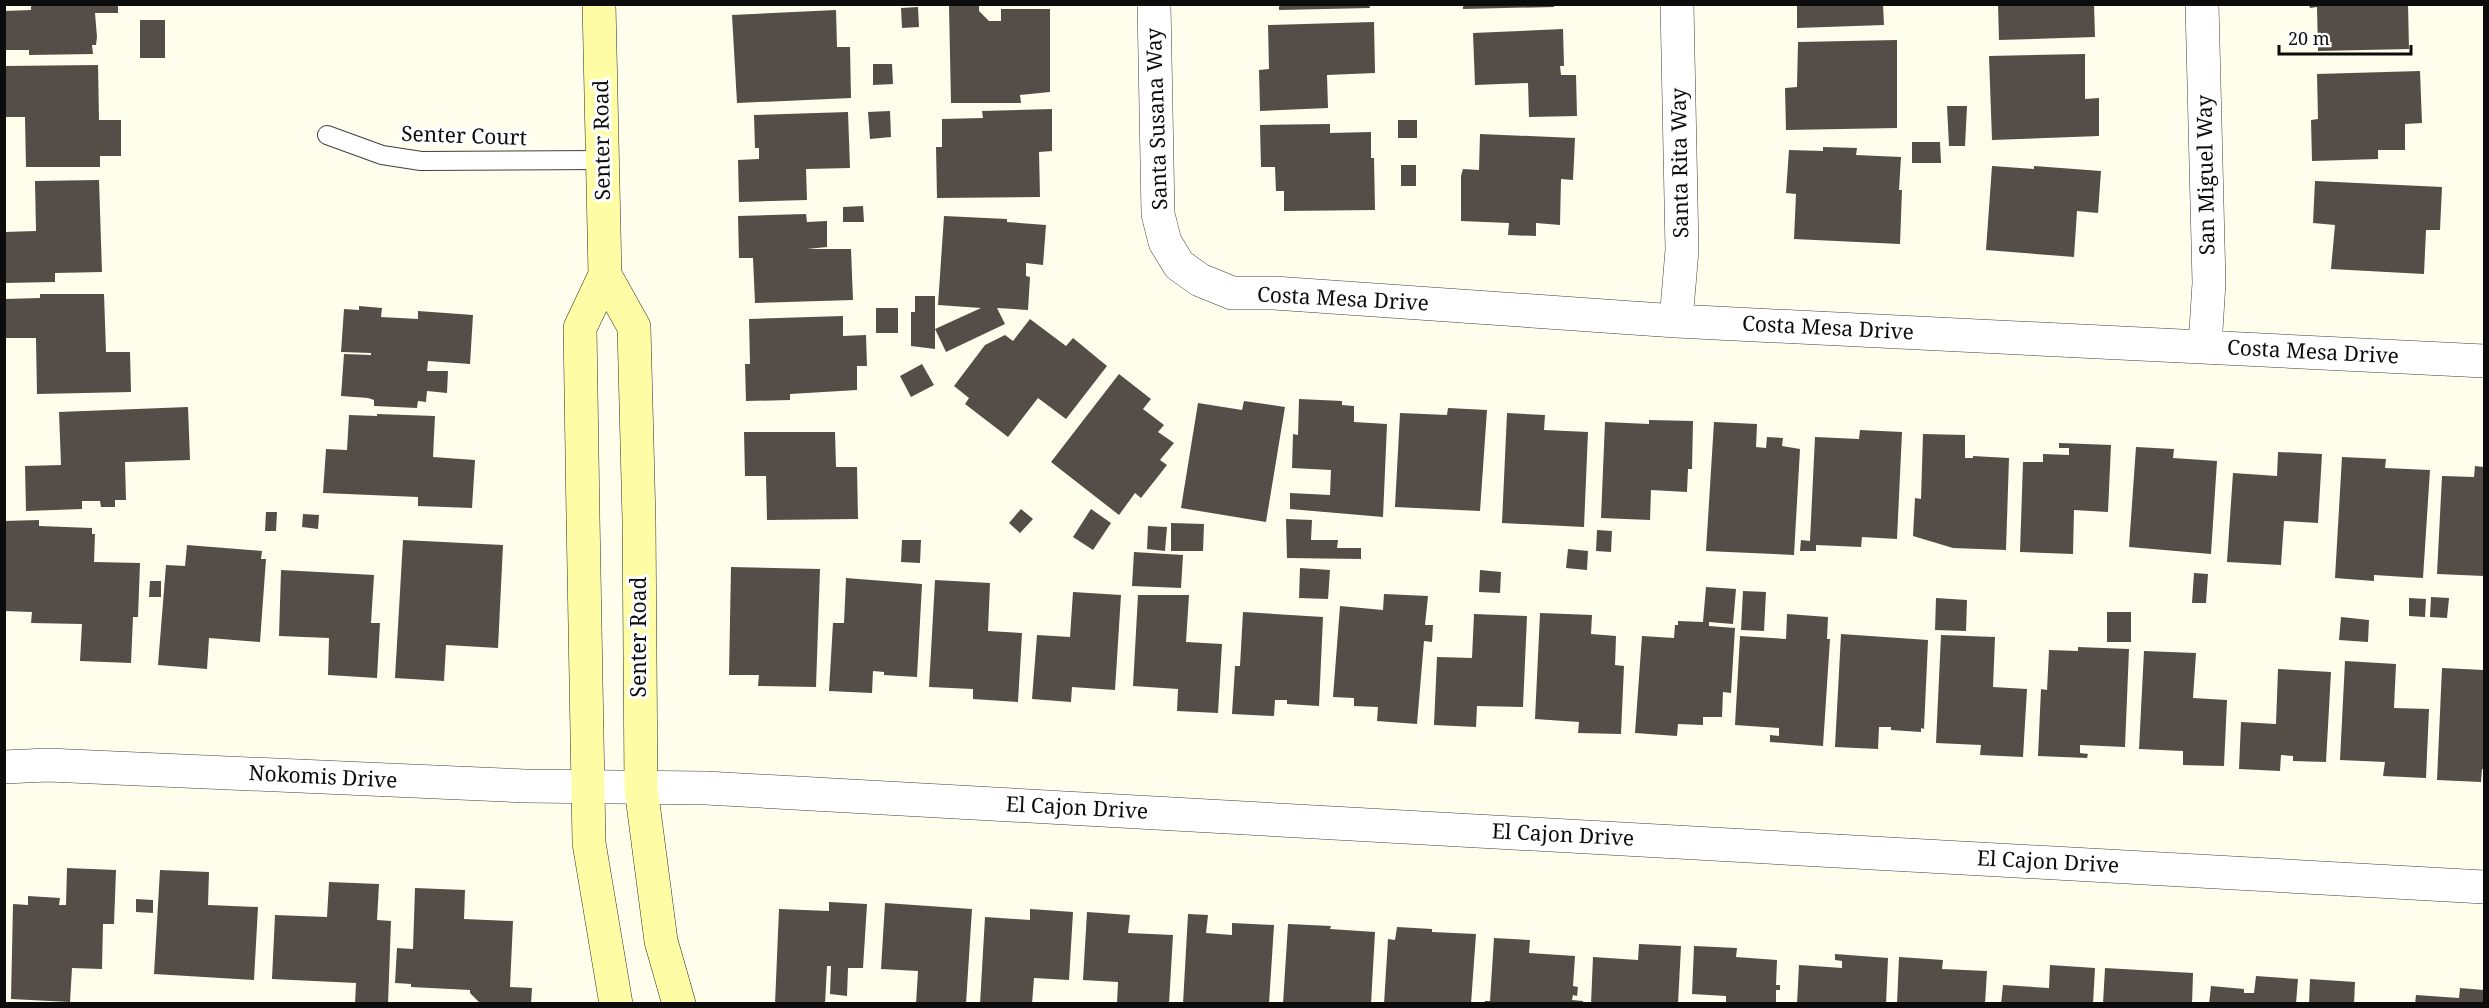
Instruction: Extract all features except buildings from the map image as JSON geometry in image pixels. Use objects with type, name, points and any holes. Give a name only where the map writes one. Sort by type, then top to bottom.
[{"type":"main road","name":"Senter Road","points":[[599,4],[605,275],[580,328],[589,843],[616,1004]]},
{"type":"main road","name":"Senter Road","points":[[605,275],[634,327],[639,520],[641,788],[661,941],[679,1004]]},
{"type":"street","name":"Santa Susana Way","points":[[1154,4],[1158,214],[1165,242],[1179,265]]},
{"type":"street","name":"Santa Rita Way","points":[[1676,321],[1682,250],[1677,4]]},
{"type":"street","name":"San Miguel Way","points":[[2202,4],[2209,283],[2205,346]]},
{"type":"street","name":"Costa Mesa Drive","points":[[1179,265],[1200,280],[1232,293],[1275,293],[1676,321],[2484,361]]},
{"type":"street","name":"Nokomis Drive","points":[[4,767],[48,765],[525,786],[641,788]]},
{"type":"street","name":"El Cajon Drive","points":[[641,788],[706,789],[1147,811],[2484,887]]},
{"type":"lane","name":"Senter Court","points":[[327,135],[382,156],[421,161],[603,160]]}]
